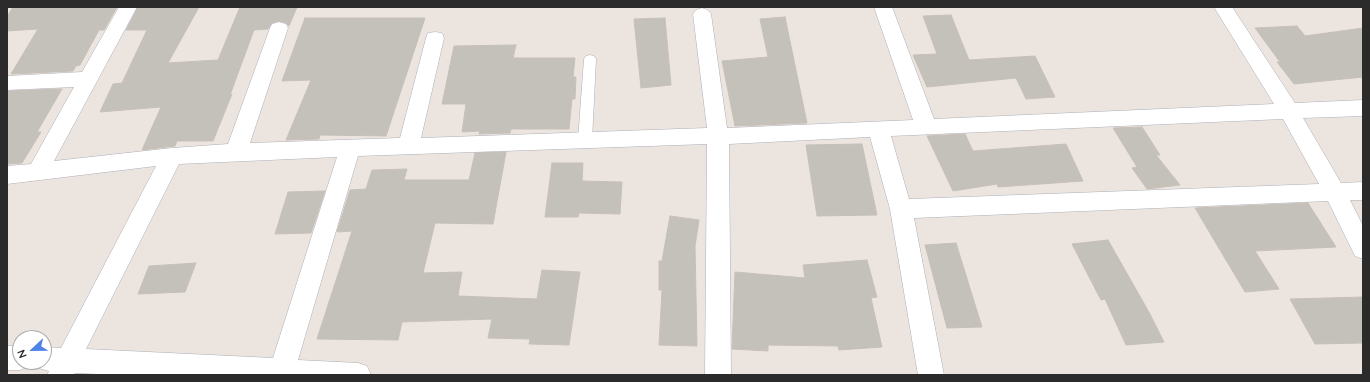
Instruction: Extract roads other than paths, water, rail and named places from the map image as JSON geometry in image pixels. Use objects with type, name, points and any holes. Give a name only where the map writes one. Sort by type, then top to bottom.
[{"type":"street","points":[[38,171],[128,7]]},
{"type":"street","points":[[883,7],[926,126]]},
{"type":"street","points":[[1223,7],[1289,111],[1335,193],[1363,249]]},
{"type":"street","points":[[702,14],[718,136],[718,375]]},
{"type":"street","points":[[236,152],[279,28]]},
{"type":"street","points":[[409,146],[435,38]]},
{"type":"street","points":[[7,82],[89,79]]},
{"type":"street","points":[[7,175],[172,156],[236,152],[718,136],[1363,108]]},
{"type":"street","points":[[878,129],[901,209],[931,375]]},
{"type":"street","points":[[282,373],[350,148]]},
{"type":"street","points":[[64,367],[172,156]]},
{"type":"street","points":[[901,209],[1363,191]]},
{"type":"street","points":[[52,362],[64,367],[358,375]]},
{"type":"lane","points":[[585,140],[590,59]]}]
